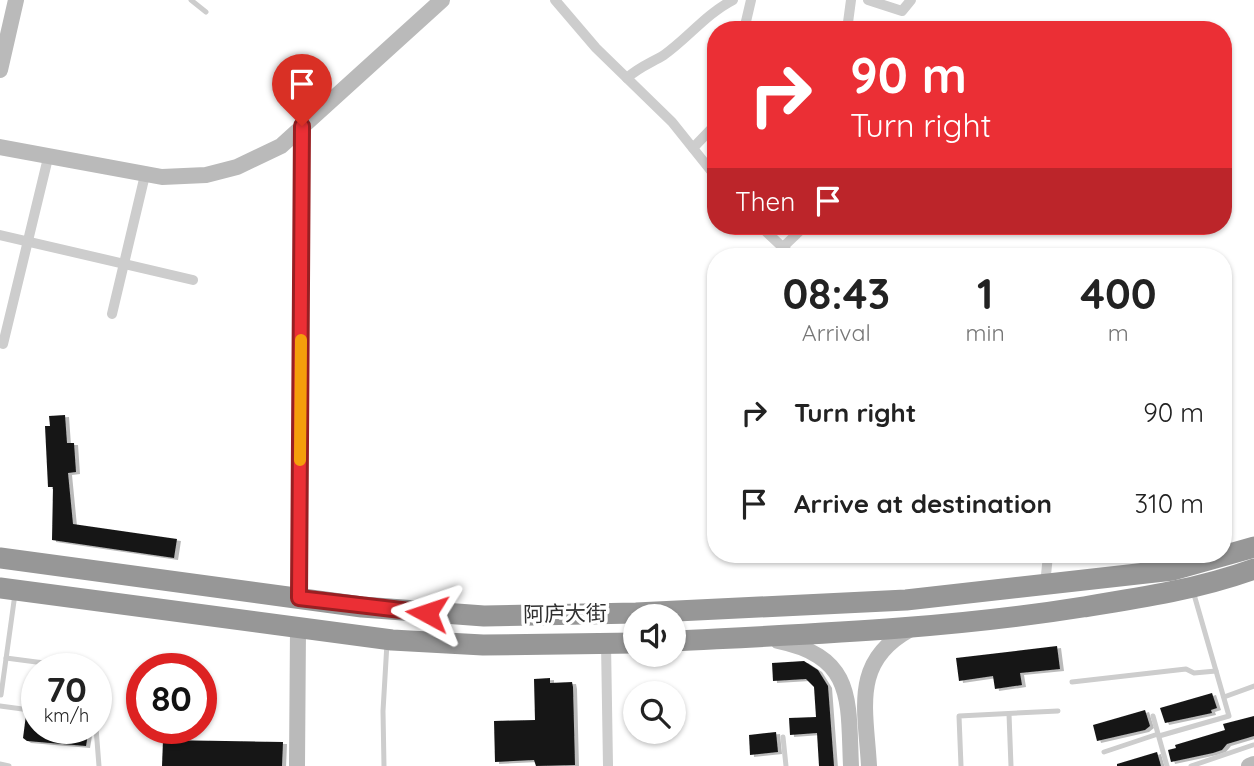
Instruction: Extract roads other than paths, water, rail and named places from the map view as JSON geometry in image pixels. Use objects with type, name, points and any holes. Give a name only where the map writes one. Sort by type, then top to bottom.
[{"type":"highway","name":"阿庐大街","points":[[1232,553],[1254,547]]},
{"type":"highway","name":"阿庐大街","points":[[0,558],[439,614],[636,613],[906,600],[1172,570],[1197,563]]},
{"type":"highway","points":[[686,640],[909,629],[1048,613],[1192,587],[1254,569]]},
{"type":"highway","points":[[8,589],[387,639],[483,645],[623,643]]},
{"type":"main road","points":[[0,26],[6,0]]},
{"type":"main road","points":[[0,70],[16,0]]},
{"type":"main road","points":[[0,140],[155,170],[191,170],[235,161],[277,141],[431,0]]},
{"type":"main road","points":[[0,148],[145,175],[191,177],[237,167],[268,154],[442,0]]},
{"type":"main road","points":[[299,598],[302,126]]},
{"type":"main road","points":[[297,766],[298,628]]},
{"type":"main road","points":[[869,766],[865,690],[868,674],[886,645],[909,629]]},
{"type":"main road","points":[[758,637],[804,648],[820,656],[838,672],[848,694],[851,766]]},
{"type":"street","points":[[555,0],[582,33],[707,166]]},
{"type":"street","points":[[627,78],[640,66],[662,56],[719,7],[733,0]]},
{"type":"street","points":[[746,21],[751,0]]},
{"type":"street","points":[[848,21],[850,0]]},
{"type":"street","points":[[868,0],[902,11],[911,0]]},
{"type":"street","points":[[693,148],[707,133]]},
{"type":"street","points":[[3,344],[48,158]]},
{"type":"street","points":[[112,314],[145,175]]},
{"type":"street","points":[[0,235],[193,280]]},
{"type":"street","points":[[769,235],[782,248],[796,235]]},
{"type":"street","points":[[1045,585],[1047,563]]},
{"type":"street","points":[[606,643],[608,766]]},
{"type":"lane","points":[[191,0],[206,12]]},
{"type":"lane","points":[[1104,752],[1229,716],[1192,587]]},
{"type":"lane","points":[[1,695],[2,671],[6,658],[8,589]]},
{"type":"lane","points":[[384,766],[383,711],[387,639]]},
{"type":"lane","points":[[6,658],[21,660]]},
{"type":"lane","points":[[1072,682],[1186,669],[1194,673],[1216,671]]},
{"type":"lane","points":[[1224,696],[1254,686]]},
{"type":"lane","points":[[0,706],[21,709]]},
{"type":"lane","points":[[961,766],[959,716],[1058,711]]},
{"type":"lane","points":[[1009,713],[1011,766]]},
{"type":"lane","points":[[1153,716],[1167,766]]},
{"type":"lane","points":[[783,737],[786,766]]},
{"type":"lane","points":[[97,744],[99,766]]},
{"type":"lane","points":[[1191,766],[1253,745]]},
{"type":"lane","points":[[0,764],[9,766]]}]
